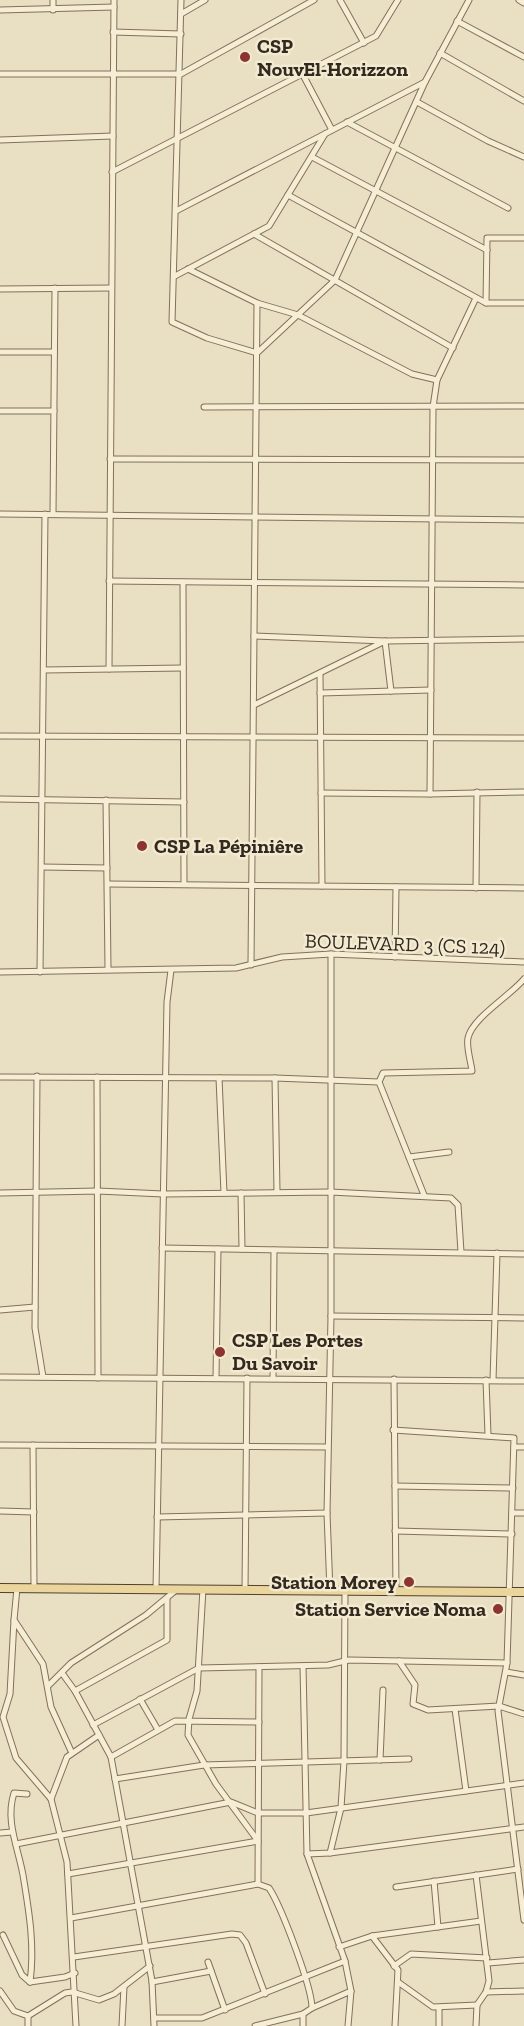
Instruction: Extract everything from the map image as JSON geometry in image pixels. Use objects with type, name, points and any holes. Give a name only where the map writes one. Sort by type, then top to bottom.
[{"type":"main road","points":[[0,1588],[524,1592]]},
{"type":"street","points":[[53,10],[54,0]]},
{"type":"street","points":[[109,669],[114,0]]},
{"type":"street","points":[[182,0],[180,137],[172,322],[207,338],[257,353]]},
{"type":"street","points":[[182,14],[205,0]]},
{"type":"street","points":[[0,74],[181,74],[314,0]]},
{"type":"street","points":[[340,0],[364,42]]},
{"type":"street","points":[[112,172],[376,36],[398,0]]},
{"type":"street","points":[[257,353],[335,280],[397,147],[424,82],[470,0]]},
{"type":"street","points":[[519,0],[524,3]]},
{"type":"street","points":[[0,10],[114,8]]},
{"type":"street","points":[[457,21],[524,57]]},
{"type":"street","points":[[113,32],[181,34]]},
{"type":"street","points":[[440,53],[524,101]]},
{"type":"street","points":[[302,73],[329,131]]},
{"type":"street","points":[[176,211],[424,82]]},
{"type":"street","points":[[417,102],[488,141],[524,157]]},
{"type":"street","points":[[347,122],[508,208]]},
{"type":"street","points":[[175,276],[269,226],[329,131]]},
{"type":"street","points":[[0,140],[112,136]]},
{"type":"street","points":[[312,157],[487,250]]},
{"type":"street","points":[[288,195],[486,303],[524,303]]},
{"type":"street","points":[[254,234],[453,348]]},
{"type":"street","points":[[486,303],[487,238],[524,238]]},
{"type":"street","points":[[188,269],[257,303],[298,315],[412,374],[437,381]]},
{"type":"street","points":[[0,288],[111,288]]},
{"type":"street","points":[[53,514],[55,288]]},
{"type":"street","points":[[430,794],[433,407],[437,381],[476,298]]},
{"type":"street","points":[[251,965],[257,303]]},
{"type":"street","points":[[0,352],[54,352]]},
{"type":"street","points":[[204,408],[524,406]]},
{"type":"street","points":[[0,411],[54,411]]},
{"type":"street","points":[[110,459],[524,460]]},
{"type":"street","points":[[0,514],[524,520]]},
{"type":"street","points":[[40,972],[45,514]]},
{"type":"street","points":[[109,581],[524,585]]},
{"type":"street","points":[[183,582],[184,884]]},
{"type":"street","points":[[254,636],[385,641],[431,638],[524,639]]},
{"type":"street","points":[[254,705],[385,641]]},
{"type":"street","points":[[385,641],[391,691]]},
{"type":"street","points":[[44,670],[183,668]]},
{"type":"street","points":[[320,673],[322,886]]},
{"type":"street","points":[[320,693],[431,690]]},
{"type":"street","points":[[0,736],[524,738]]},
{"type":"street","points":[[476,888],[477,792]]},
{"type":"street","points":[[321,793],[524,792]]},
{"type":"street","points":[[0,798],[184,802]]},
{"type":"street","points":[[106,800],[108,969]]},
{"type":"street","points":[[42,867],[107,868]]},
{"type":"street","points":[[108,884],[524,888]]},
{"type":"street","points":[[395,957],[396,887]]},
{"type":"street","points":[[330,1591],[327,1447],[331,1316],[330,1192],[333,1080],[331,954]]},
{"type":"street","name":"BOULEVARD 3 (CS 124)","points":[[0,972],[171,970],[251,965],[282,957],[331,954],[524,962]]},
{"type":"street","points":[[156,1589],[165,1078],[167,1002],[171,970]]},
{"type":"street","points":[[424,1195],[380,1082],[382,1073],[472,1071],[468,1038],[480,1017],[509,996],[524,979]]},
{"type":"street","points":[[37,1076],[35,1307],[36,1335],[43,1377]]},
{"type":"street","points":[[0,1077],[275,1078],[380,1082]]},
{"type":"street","points":[[97,1077],[98,1378]]},
{"type":"street","points":[[219,1078],[224,1193]]},
{"type":"street","points":[[275,1078],[277,1192]]},
{"type":"street","points":[[409,1157],[449,1152]]},
{"type":"street","points":[[0,1193],[330,1192],[451,1198],[456,1202],[461,1252]]},
{"type":"street","points":[[240,1193],[242,1249]]},
{"type":"street","points":[[162,1248],[524,1254]]},
{"type":"street","points":[[216,1378],[218,1249]]},
{"type":"street","points":[[273,1378],[274,1250]]},
{"type":"street","points":[[493,1380],[496,1253]]},
{"type":"street","points":[[0,1310],[35,1307]]},
{"type":"street","points":[[331,1316],[524,1317]]},
{"type":"street","points":[[0,1377],[524,1381]]},
{"type":"street","points":[[246,1590],[247,1378]]},
{"type":"street","points":[[394,1379],[396,1591]]},
{"type":"street","points":[[486,1380],[488,1436]]},
{"type":"street","points":[[393,1430],[514,1438],[507,1664],[499,1706],[524,1919]]},
{"type":"street","points":[[0,1445],[327,1447]]},
{"type":"street","points":[[33,1445],[34,1588]]},
{"type":"street","points":[[514,1447],[524,1447]]},
{"type":"street","points":[[395,1486],[513,1488]]},
{"type":"street","points":[[0,1511],[34,1512]]},
{"type":"street","points":[[157,1517],[327,1513]]},
{"type":"street","points":[[512,1513],[524,1513]]},
{"type":"street","points":[[395,1531],[512,1534]]},
{"type":"street","points":[[17,1588],[10,1694],[3,1717],[16,1758],[51,1799],[60,1835],[68,1874],[75,1972],[76,2026]]},
{"type":"street","points":[[48,1686],[71,1663],[146,1615],[177,1589]]},
{"type":"street","points":[[203,1589],[197,1691],[189,1719],[189,1740],[258,1841]]},
{"type":"street","points":[[330,1853],[341,1808],[344,1761],[345,1591]]},
{"type":"street","points":[[75,1691],[167,1640],[166,1599]]},
{"type":"street","points":[[14,1620],[43,1665],[51,1707],[71,1751]]},
{"type":"street","points":[[93,1725],[199,1668],[328,1665],[343,1661],[507,1664]]},
{"type":"street","points":[[399,1661],[415,1685],[413,1704],[428,1710],[499,1706],[524,1714]]},
{"type":"street","points":[[303,1666],[307,1854],[345,1962],[351,1991],[348,2026]]},
{"type":"street","points":[[258,1884],[259,1667]]},
{"type":"street","points":[[506,1672],[524,1675]]},
{"type":"street","points":[[62,1673],[75,1691],[111,1757],[150,1966],[154,2026]]},
{"type":"street","points":[[380,1760],[383,1690]]},
{"type":"street","points":[[140,1699],[158,1730]]},
{"type":"street","points":[[455,1709],[465,1791]]},
{"type":"street","points":[[111,1757],[175,1721],[189,1719],[259,1722]]},
{"type":"street","points":[[51,1799],[61,1767],[71,1751],[99,1735]]},
{"type":"street","points":[[115,1779],[204,1765],[409,1759]]},
{"type":"street","points":[[16,1844],[231,1802],[258,1813],[306,1813],[524,1783]]},
{"type":"street","points":[[27,1794],[14,1793],[10,1818],[30,1915],[33,1962],[30,1982]]},
{"type":"street","points":[[307,1854],[330,1853],[524,1827]]},
{"type":"street","points":[[0,1833],[12,1832]]},
{"type":"street","points":[[68,1874],[258,1841]]},
{"type":"street","points":[[396,1887],[518,1869]]},
{"type":"street","points":[[476,1875],[489,1981],[486,1992],[477,2005],[476,2026]]},
{"type":"street","points":[[434,1881],[438,1927]]},
{"type":"street","points":[[71,1918],[258,1884],[273,1893],[304,1978],[312,2008]]},
{"type":"street","points":[[339,1947],[372,1936],[481,1920]]},
{"type":"street","points":[[3,1935],[22,1975],[30,1982],[65,1977],[75,1972]]},
{"type":"street","points":[[74,1957],[146,1945],[240,1935],[246,1943],[265,1994]]},
{"type":"street","points":[[372,1936],[398,1970],[395,2026]]},
{"type":"street","points":[[394,1966],[411,1954],[487,1960],[524,1960]]},
{"type":"street","points":[[208,1962],[225,2010]]},
{"type":"street","points":[[154,2018],[195,2019],[225,2010],[345,1962]]},
{"type":"street","points":[[28,2016],[65,1993],[76,1993],[99,2000],[114,1994],[150,1966]]},
{"type":"street","points":[[152,1982],[211,1971]]},
{"type":"street","points":[[398,1982],[426,2003],[439,2008],[477,2005]]},
{"type":"street","points":[[122,2026],[124,1987]]},
{"type":"street","points":[[0,1991],[14,2011],[28,2016]]},
{"type":"street","points":[[255,2026],[303,2014],[351,1991]]},
{"type":"street","points":[[486,1992],[524,1991]]},
{"type":"street","points":[[439,2008],[439,2026]]},
{"type":"street","points":[[303,2014],[303,2026]]},
{"type":"street","points":[[28,2016],[28,2026]]},
{"type":"street","points":[[195,2019],[196,2026]]},
{"type":"place","name":"CSP NouvEl-Horizzon","points":[[245,57]]},
{"type":"place","name":"CSP La Pépiniêre","points":[[142,846]]},
{"type":"place","name":"CSP Les Portes Du Savoir","points":[[220,1352]]},
{"type":"place","name":"Station Morey","points":[[409,1582]]},
{"type":"place","name":"Station Service Noma","points":[[498,1609]]}]
